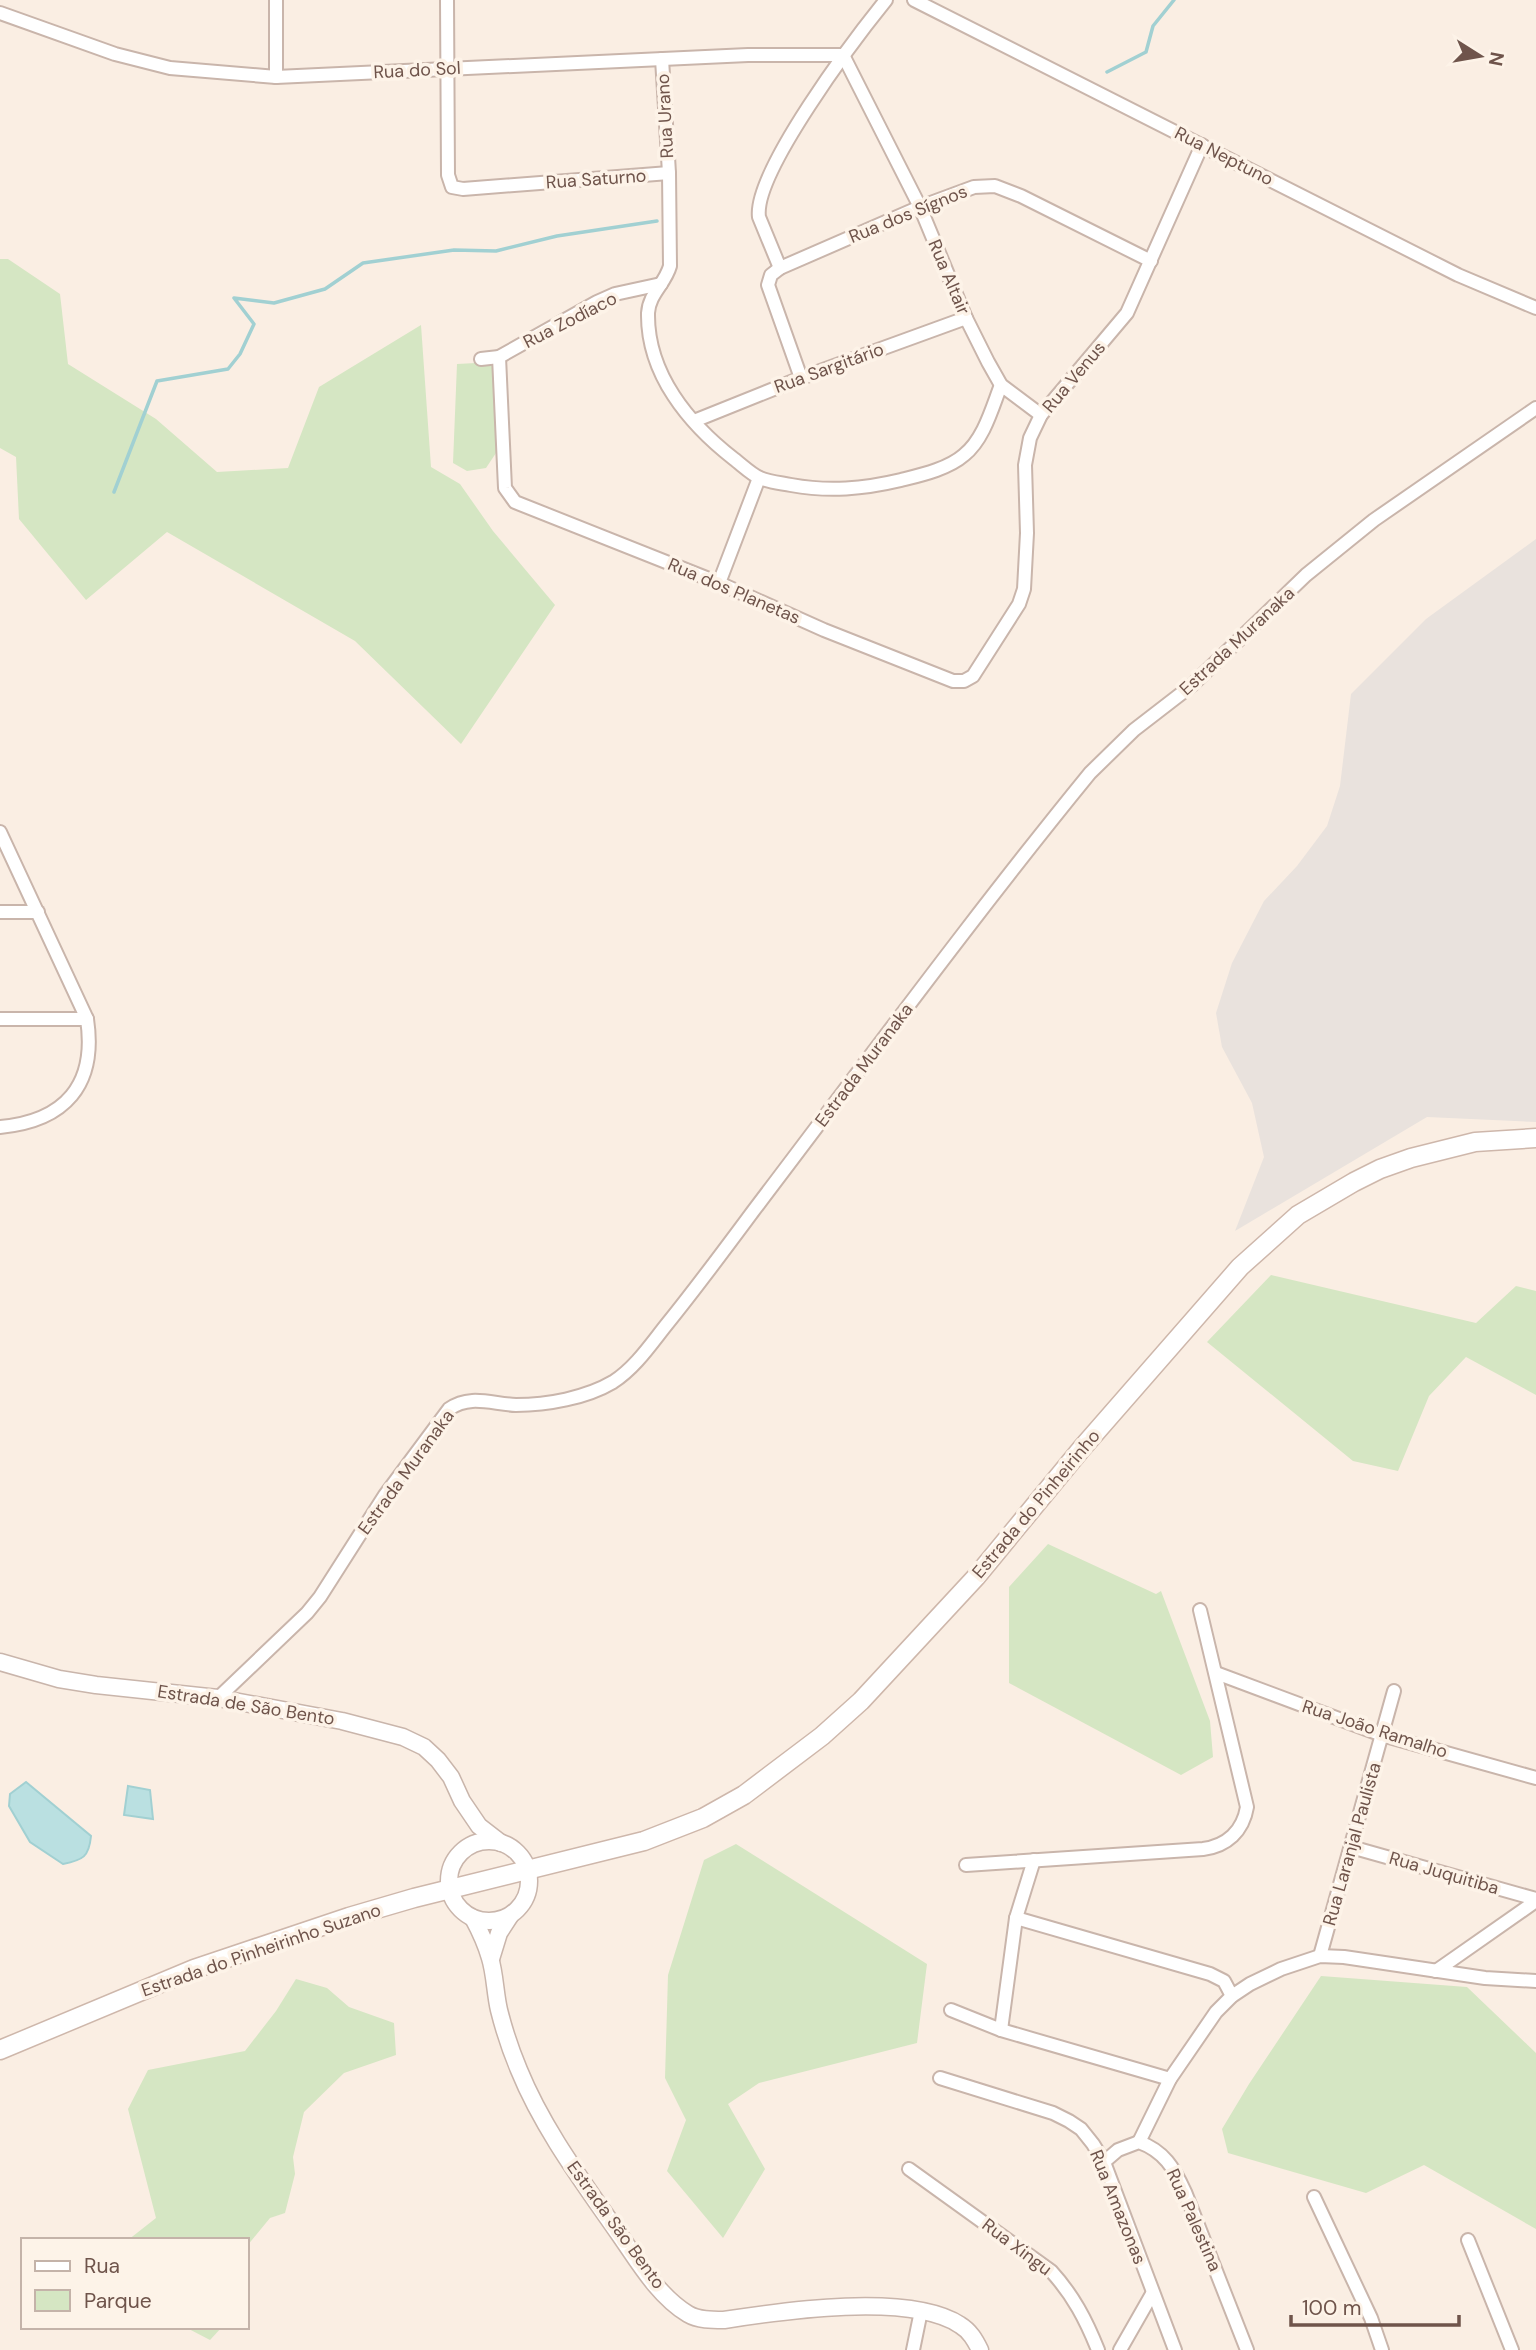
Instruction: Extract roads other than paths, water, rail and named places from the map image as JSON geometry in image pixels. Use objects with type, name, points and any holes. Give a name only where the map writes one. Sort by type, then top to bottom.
[{"type":"main road","name":"Estrada do Pinheirinho","points":[[528,1871],[644,1841],[704,1818],[744,1796],[822,1736],[861,1701],[975,1577],[1091,1438],[1240,1267],[1298,1215],[1354,1182],[1410,1158],[1475,1142],[1536,1138]]},
{"type":"main road","name":"Estrada do Pinheirinho Suzano","points":[[0,2050],[194,1969],[349,1917],[528,1871]]},
{"type":"street","points":[[276,0],[276,77]]},
{"type":"street","points":[[447,0],[447,69]]},
{"type":"street","points":[[801,378],[768,285],[771,275],[780,268],[759,216],[761,192],[843,55],[886,0]]},
{"type":"street","name":"Rua Neptuno","points":[[914,0],[1458,275],[1536,308]]},
{"type":"street","name":"Rua do Sol","points":[[0,13],[115,54],[170,68],[276,77],[748,55],[843,55]]},
{"type":"street","name":"Rua Altair","points":[[843,55],[920,207],[966,318],[1001,385]]},
{"type":"street","name":"Rua Urano","points":[[662,59],[669,173]]},
{"type":"street","name":"Rua Saturno","points":[[447,69],[448,175],[452,187],[463,189],[669,173],[670,266],[668,274],[650,302],[648,312],[651,337],[665,382],[694,421],[714,443],[759,478]]},
{"type":"street","name":"Rua Venus","points":[[953,681],[964,681],[973,676],[1019,604],[1024,589],[1027,533],[1025,465],[1030,438],[1041,415],[1126,313],[1202,145]]},
{"type":"street","name":"Rua dos Sígnos","points":[[780,268],[920,207],[974,187],[995,186],[1151,261]]},
{"type":"street","name":"Rua Zodíaco","points":[[481,359],[499,357],[615,294],[661,284]]},
{"type":"street","name":"Rua Sargitário","points":[[694,421],[801,378],[966,318]]},
{"type":"street","name":"Rua dos Planetas","points":[[499,357],[505,488],[515,502],[719,583],[824,630],[953,681]]},
{"type":"street","points":[[719,583],[759,478],[810,489],[831,490],[876,486],[942,467],[963,456],[975,444],[1001,385],[1041,415]]},
{"type":"street","name":"Estrada Muranaka","points":[[218,1698],[320,1597],[385,1495],[449,1409],[470,1400],[514,1405],[535,1404],[591,1392],[614,1381],[634,1363],[698,1285],[1090,773],[1134,730],[1191,686],[1306,575],[1374,520],[1536,408]]},
{"type":"street","points":[[0,832],[87,1019],[90,1038],[86,1071],[65,1102],[50,1114],[34,1121],[0,1127]]},
{"type":"street","points":[[0,912],[38,912]]},
{"type":"street","points":[[0,1019],[87,1019]]},
{"type":"street","points":[[966,1865],[1203,1849],[1219,1846],[1233,1836],[1243,1823],[1247,1807],[1200,1610]]},
{"type":"street","name":"Estrada de São Bento","points":[[0,1662],[59,1679],[218,1698],[342,1721],[403,1737],[424,1748],[438,1760],[479,1826],[501,1843]]},
{"type":"street","name":"Rua João Ramalho","points":[[1216,1673],[1382,1735],[1536,1778]]},
{"type":"street","name":"Rua Laranjal Paulista","points":[[1320,1956],[1394,1691]]},
{"type":"street","name":"Estrada de São Bento","points":[[462,1801],[467,1848]]},
{"type":"street","points":[[489,1841],[501,1843],[523,1858],[528,1871],[527,1896],[510,1916],[499,1921],[473,1919],[454,1902],[449,1878],[452,1866],[467,1848],[489,1841]]},
{"type":"street","name":"Rua Juquitiba","points":[[1351,1847],[1536,1900]]},
{"type":"street","points":[[1001,2030],[1016,1918],[1034,1860]]},
{"type":"street","points":[[1436,1971],[1536,1900]]},
{"type":"street","name":"Estrada São Bento","points":[[491,1959],[499,1933],[510,1916]]},
{"type":"street","points":[[1016,1918],[1210,1974],[1224,1982],[1231,1996]]},
{"type":"street","name":"Estrada São Bento","points":[[473,1919],[491,1959],[499,2008],[508,2040],[520,2072],[542,2115],[626,2244],[678,2307],[690,2316],[708,2320],[819,2308],[866,2307],[921,2311],[960,2324],[973,2336],[980,2350]]},
{"type":"street","points":[[1104,2162],[1118,2150],[1139,2142],[1170,2079],[1216,2011],[1231,1996],[1281,1969],[1320,1956],[1485,1978],[1536,1981]]},
{"type":"street","points":[[951,2010],[1001,2030],[1170,2079]]},
{"type":"street","name":"Rua Amazonas","points":[[940,2078],[1053,2113],[1081,2129],[1104,2162],[1175,2350]]},
{"type":"street","name":"Rua Palestina","points":[[1139,2142],[1158,2151],[1175,2171],[1247,2350]]},
{"type":"street","name":"Rua Xingu","points":[[909,2169],[1051,2271],[1079,2308],[1098,2350]]},
{"type":"street","points":[[1314,2197],[1371,2318],[1382,2350]]},
{"type":"street","points":[[1468,2240],[1512,2350]]},
{"type":"street","points":[[1120,2350],[1152,2294]]},
{"type":"street","points":[[913,2350],[921,2311]]},
{"type":"water","points":[[26,1782],[91,1836],[89,1849],[84,1856],[63,1864],[30,1842],[9,1806],[10,1794]]},
{"type":"water","points":[[128,1786],[150,1790],[153,1819],[124,1815]]},
{"type":"waterway","points":[[1107,72],[1146,52],[1153,26],[1174,0]]},
{"type":"waterway","points":[[114,492],[157,381],[228,369],[240,354],[254,324],[234,298],[274,303],[325,289],[363,263],[454,250],[496,251],[557,236],[657,221]]}]
